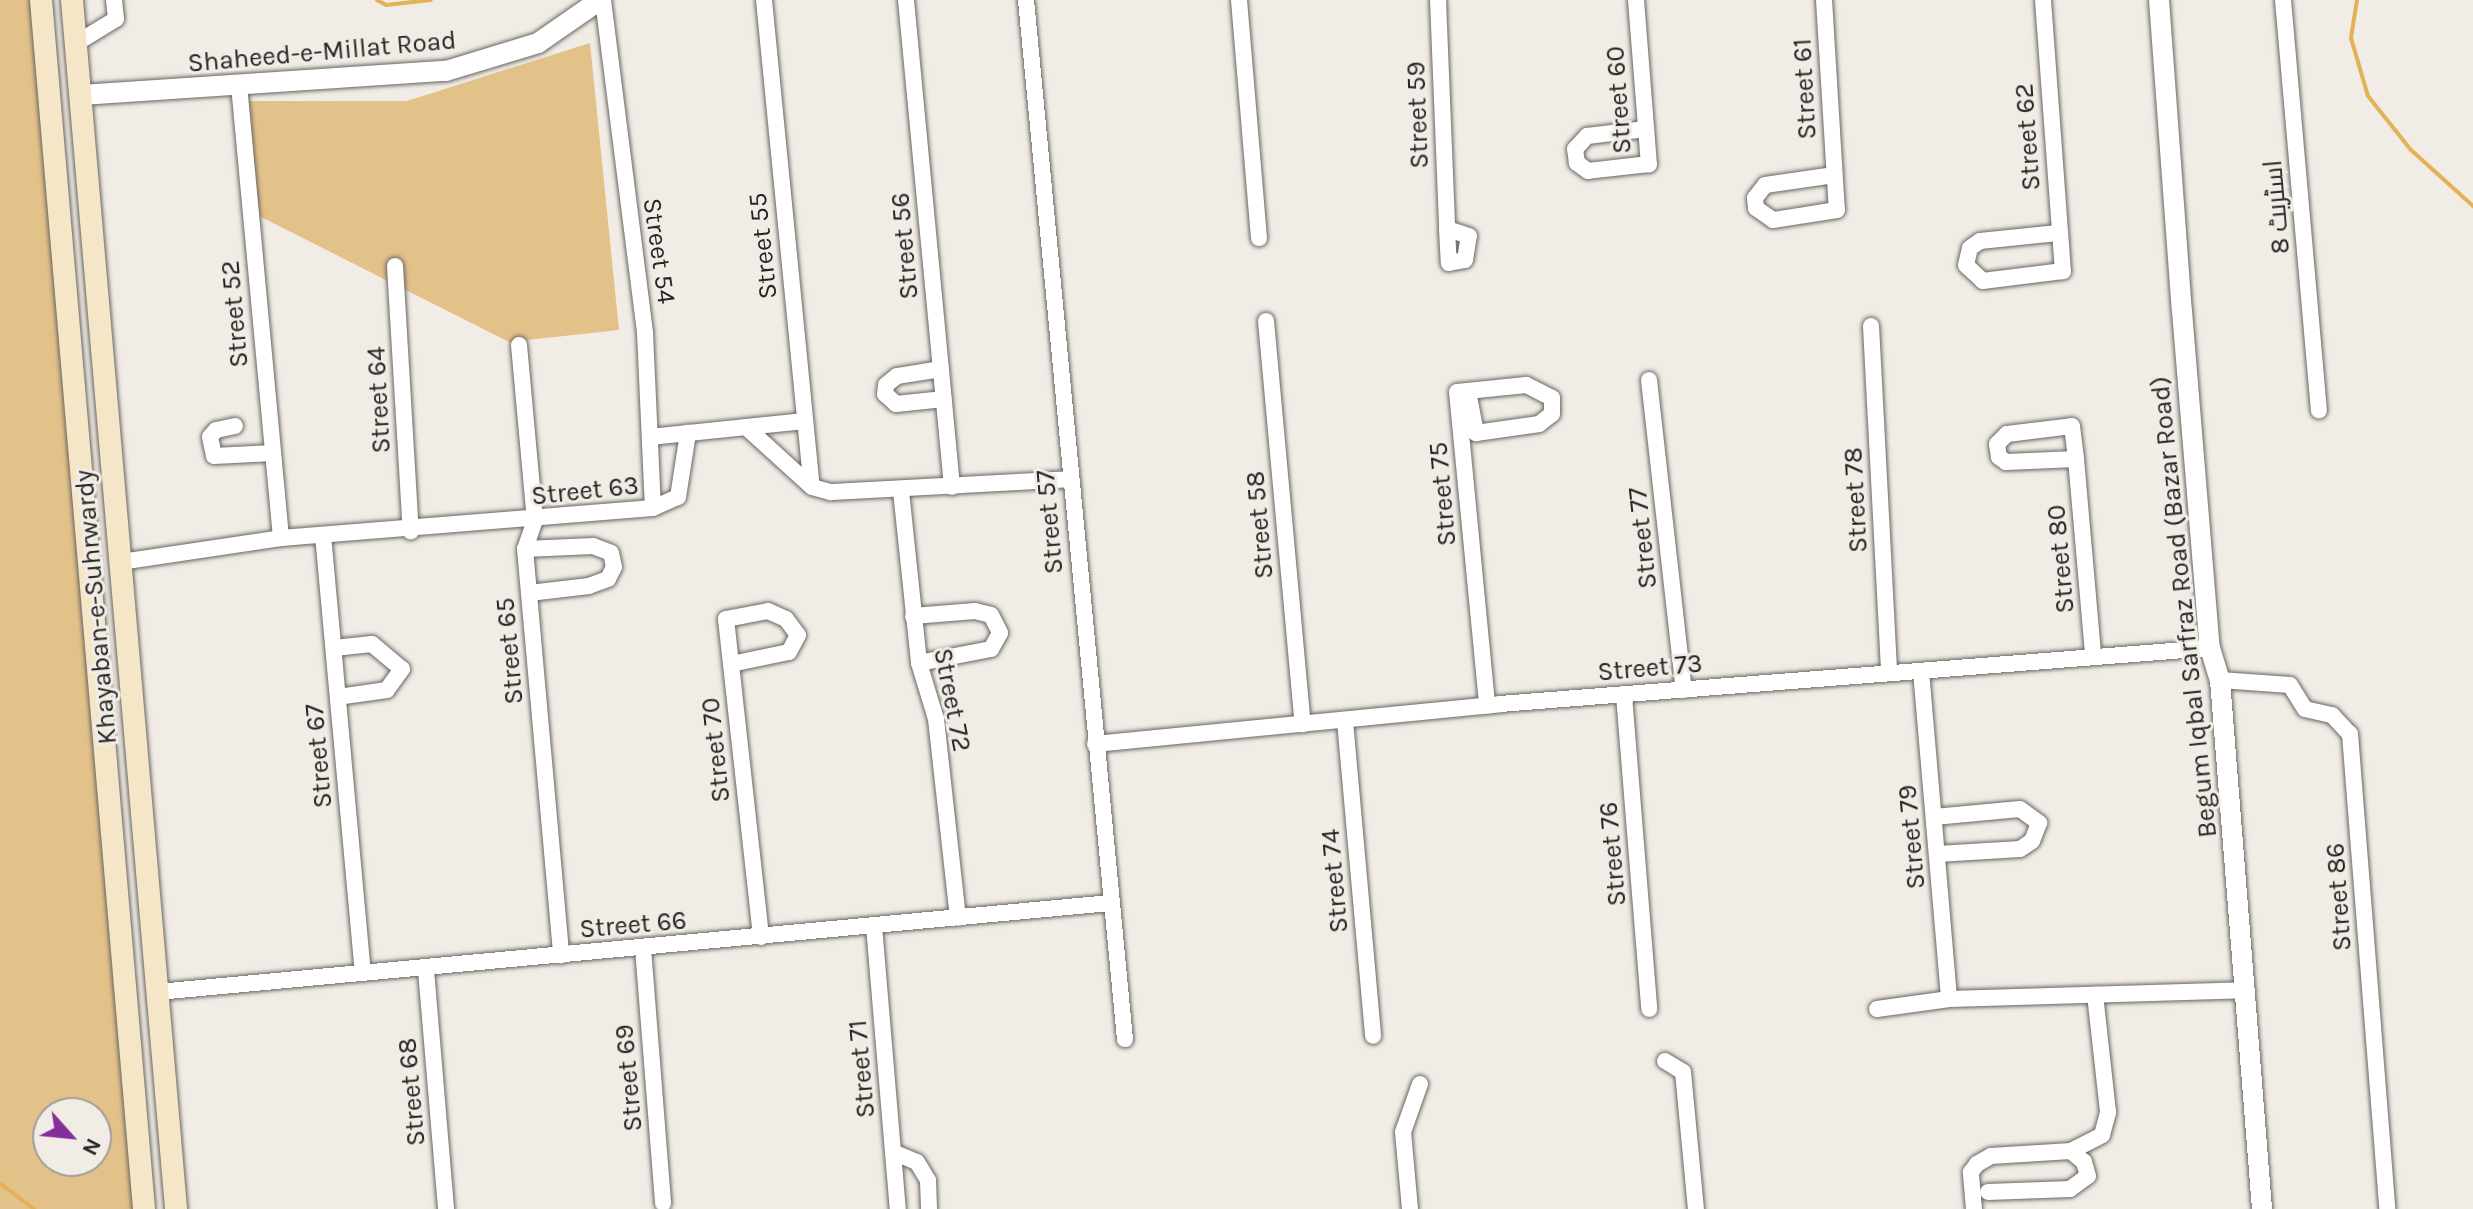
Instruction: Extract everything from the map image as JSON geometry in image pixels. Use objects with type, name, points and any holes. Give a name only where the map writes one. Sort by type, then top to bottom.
[{"type":"main road","name":"Khayaban-e-Suhrwardy","points":[[41,0],[144,1205]]},
{"type":"main road","name":"Khayaban-e-Suhrwardy","points":[[72,0],[90,244],[121,562],[174,1191]]},
{"type":"main road","points":[[61,246],[90,244]]},
{"type":"main road","points":[[141,1175],[174,1191]]},
{"type":"street","points":[[75,44],[116,19],[114,0]]},
{"type":"street","name":"Shaheed-e-Millat Road","points":[[80,95],[392,78],[490,61],[538,43],[602,0]]},
{"type":"street","name":"Street 54","points":[[602,0],[645,333],[653,508]]},
{"type":"street","name":"Street 55","points":[[764,0],[812,487]]},
{"type":"street","name":"Street 56","points":[[906,0],[952,487]]},
{"type":"street","name":"Street 57","points":[[1026,0],[1125,1039]]},
{"type":"street","points":[[1239,0],[1259,238]]},
{"type":"street","name":"Street 59","points":[[1438,0],[1447,229]]},
{"type":"street","name":"Street 60","points":[[1636,0],[1649,164],[1588,171],[1574,157],[1579,141],[1587,136],[1646,129]]},
{"type":"street","name":"Street 61","points":[[1824,0],[1837,210],[1773,220],[1756,208],[1755,198],[1765,185],[1834,175]]},
{"type":"street","name":"Street 62","points":[[2043,0],[2063,271],[1983,281],[1966,265],[1970,248],[1980,241],[2058,233]]},
{"type":"street","name":"Begum Iqbal Sarfraz Road (Bazar Road)","points":[[2159,0],[2210,648],[2220,680],[2262,1209]]},
{"type":"street","name":"اسٹریٹ 8","points":[[2283,0],[2319,410]]},
{"type":"street","name":"Street 52","points":[[239,85],[281,538]]},
{"type":"street","name":"Street 64","points":[[395,266],[411,532]]},
{"type":"street","name":"Street 58","points":[[1266,321],[1303,724]]},
{"type":"street","name":"Street 78","points":[[1871,326],[1889,672]]},
{"type":"street","name":"Street 65","points":[[519,345],[535,520],[525,549],[561,955]]},
{"type":"street","points":[[941,369],[897,376],[886,385],[885,394],[896,404],[944,399]]},
{"type":"street","name":"Street 77","points":[[1649,380],[1684,690]]},
{"type":"street","points":[[1526,385],[1552,398],[1552,414],[1539,424],[1476,433],[1468,391],[1526,385]]},
{"type":"street","name":"Street 75","points":[[1468,391],[1457,392],[1487,706]]},
{"type":"street","points":[[650,437],[805,421]]},
{"type":"street","points":[[235,426],[216,430],[210,437],[214,456],[273,453]]},
{"type":"street","name":"Street 80","points":[[2076,459],[2006,462],[1999,457],[1997,444],[2007,434],[2072,426],[2076,459],[2093,654]]},
{"type":"street","points":[[746,427],[812,487],[901,491],[1070,479]]},
{"type":"street","name":"Street 63","points":[[121,562],[281,538],[411,532],[653,508],[678,497],[688,433]]},
{"type":"street","name":"Street 72","points":[[901,491],[919,663],[936,719],[958,918]]},
{"type":"street","name":"Street 67","points":[[323,535],[363,972]]},
{"type":"street","points":[[525,549],[593,546],[611,553],[614,567],[608,579],[589,586],[529,593]]},
{"type":"street","name":"Street 70","points":[[731,664],[789,652],[798,635],[786,619],[768,611],[726,619],[761,937]]},
{"type":"street","points":[[913,616],[975,611],[991,615],[1000,633],[991,649],[919,663]]},
{"type":"street","points":[[334,648],[372,644],[402,669],[387,690],[338,697]]},
{"type":"street","name":"Street 73","points":[[1095,744],[1487,706],[2093,654],[2210,648]]},
{"type":"street","name":"Street 79","points":[[1921,671],[1949,999]]},
{"type":"street","name":"Street 86","points":[[2220,680],[2290,685],[2305,709],[2332,715],[2350,734],[2387,1209]]},
{"type":"street","name":"Street 76","points":[[1624,695],[1649,1009]]},
{"type":"street","name":"Street 74","points":[[1345,721],[1373,1036]]},
{"type":"street","points":[[1934,817],[2020,809],[2039,823],[2032,841],[2020,849],[1937,854]]},
{"type":"street","name":"Street 66","points":[[158,992],[363,972],[426,970],[1111,903]]},
{"type":"street","name":"Street 71","points":[[874,926],[898,1209]]},
{"type":"street","name":"Street 69","points":[[643,948],[663,1203]]},
{"type":"street","name":"Street 68","points":[[426,970],[446,1209]]},
{"type":"street","points":[[1877,1009],[1949,999],[2244,990]]},
{"type":"street","points":[[1974,1209],[1971,1172],[1977,1164],[1991,1156],[2071,1151],[2102,1135],[2108,1112],[2095,995]]},
{"type":"street","points":[[1665,1061],[1683,1072],[1696,1209]]},
{"type":"street","points":[[1410,1209],[1403,1132],[1420,1084]]},
{"type":"street","points":[[1988,1192],[2070,1189],[2088,1176],[2084,1162],[2071,1151]]},
{"type":"street","points":[[893,1152],[917,1162],[928,1180],[929,1209]]},
{"type":"shaded area","points":[[0,0],[34,0],[135,1209],[0,1209]]},
{"type":"shaded area","points":[[590,43],[619,330],[509,342],[257,215],[245,101],[407,101]]},
{"type":"waterway","points":[[377,0],[386,5],[431,0]]},
{"type":"waterway","points":[[2357,0],[2351,38],[2368,96],[2411,150],[2473,206]]},
{"type":"waterway","points":[[0,1183],[34,1209]]}]
